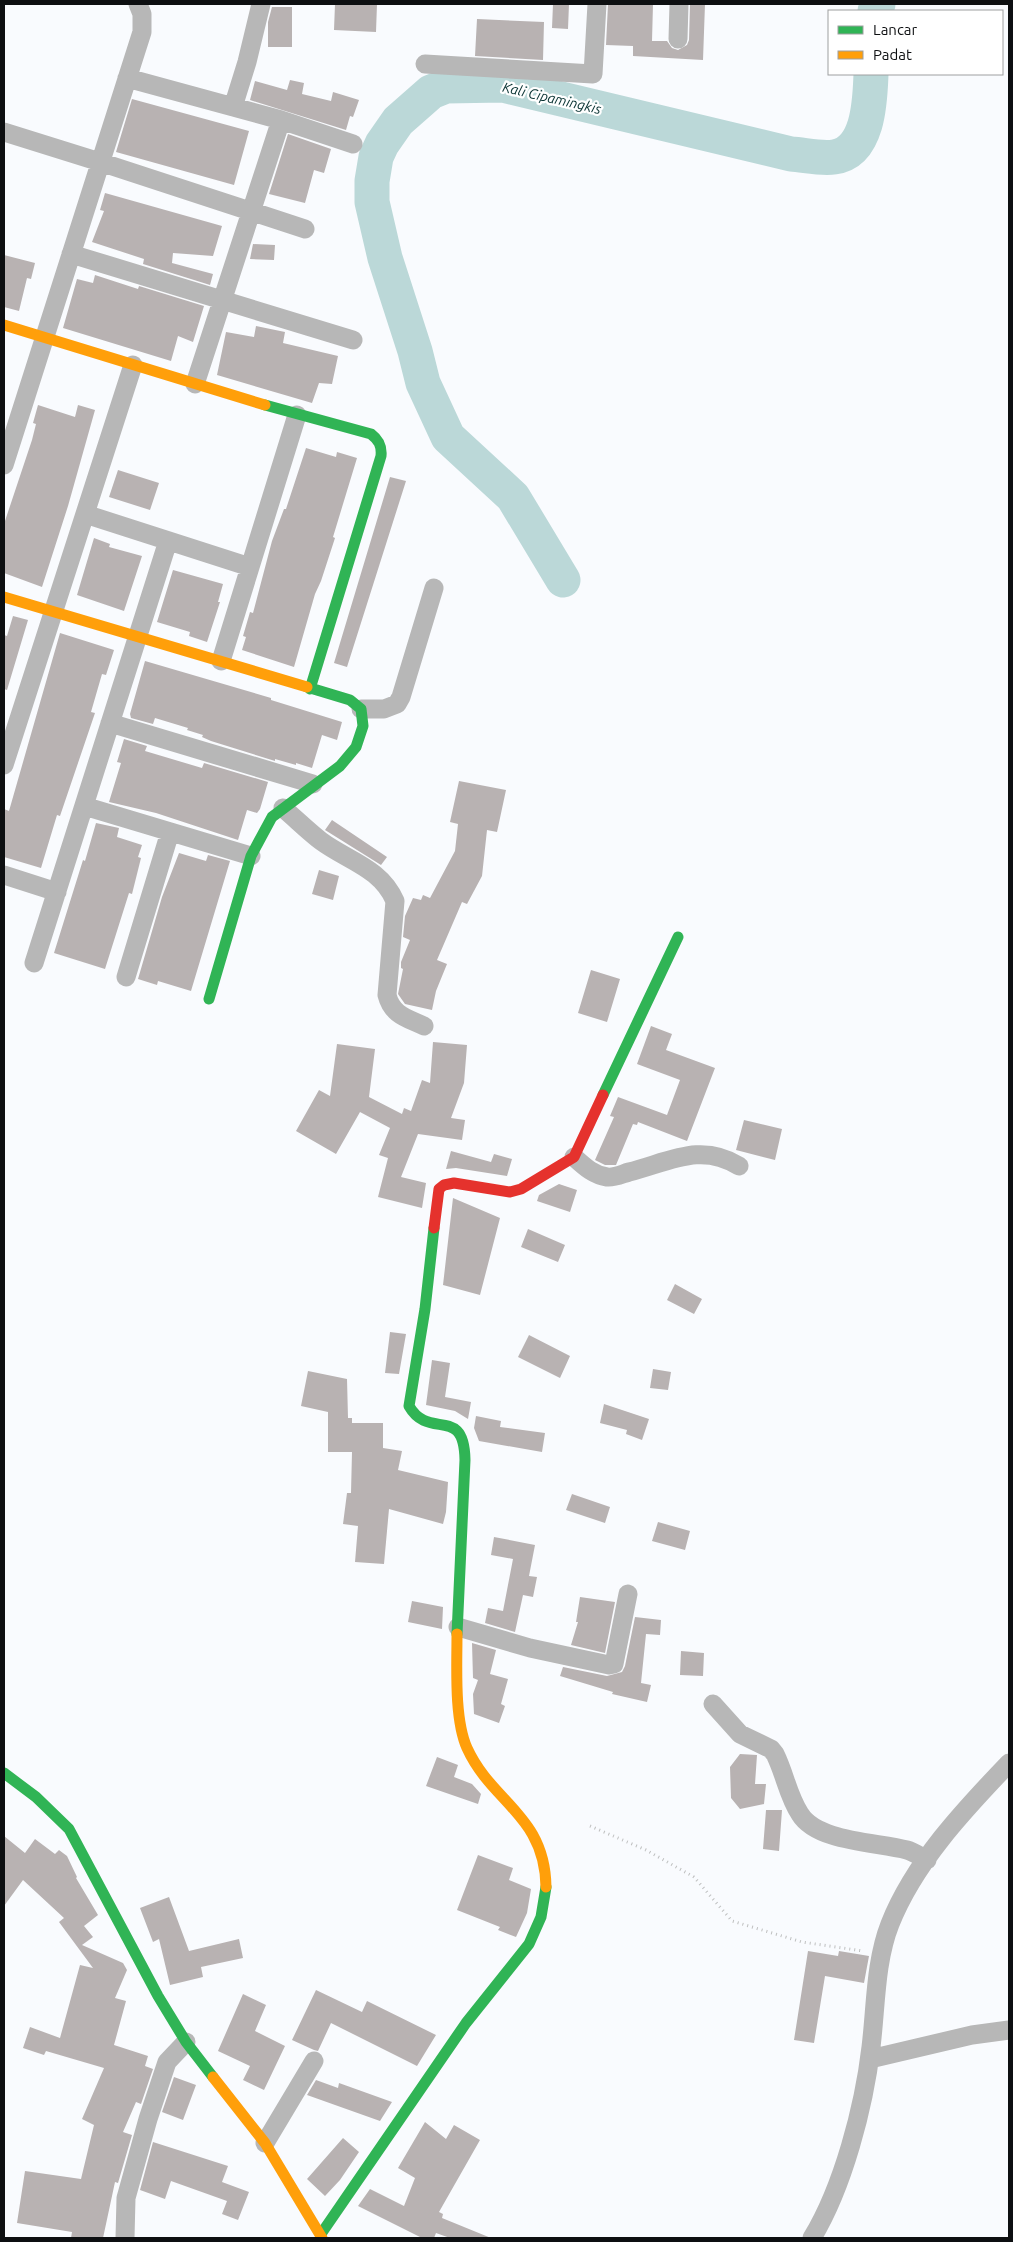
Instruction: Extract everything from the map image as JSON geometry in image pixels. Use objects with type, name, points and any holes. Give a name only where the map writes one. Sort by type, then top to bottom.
[{"type":"street","points":[[4,465],[142,32],[142,14],[138,4]]},
{"type":"street","points":[[233,107],[247,62],[261,4]]},
{"type":"street","points":[[425,64],[594,74],[597,4]]},
{"type":"street","points":[[678,39],[679,4]]},
{"type":"street","points":[[127,78],[281,120],[353,144]]},
{"type":"street","points":[[195,384],[281,120]]},
{"type":"street","points":[[4,132],[305,229]]},
{"type":"street","points":[[71,254],[353,340]]},
{"type":"street","points":[[4,325],[297,415],[371,434],[380,443],[381,449],[310,689]]},
{"type":"street","points":[[4,765],[133,365]]},
{"type":"street","points":[[221,662],[297,415]]},
{"type":"street","points":[[85,514],[250,567]]},
{"type":"street","points":[[34,963],[168,541]]},
{"type":"street","points":[[360,709],[384,709],[397,704],[401,697],[434,588]]},
{"type":"street","points":[[4,597],[350,700],[360,709],[363,716],[363,726],[356,747],[340,766],[313,784],[272,817],[251,856],[209,998]]},
{"type":"street","points":[[110,723],[313,784]]},
{"type":"street","points":[[84,806],[251,856]]},
{"type":"street","points":[[283,808],[322,842],[371,870],[390,890],[395,901],[386,989],[389,1005],[393,1010],[424,1026]]},
{"type":"street","points":[[126,977],[170,832]]},
{"type":"street","points":[[4,875],[56,892]]},
{"type":"street","points":[[4,1773],[36,1797],[69,1829],[158,1996],[186,2042],[265,2143],[322,2236],[455,2039],[490,1991],[523,1954],[538,1928],[544,1907],[547,1883],[539,1846],[529,1828],[470,1755],[461,1731],[457,1665],[462,1495],[466,1454],[462,1436],[455,1428],[441,1423],[424,1423],[413,1416],[409,1406],[425,1309],[439,1189],[444,1185],[454,1183],[510,1192],[521,1189],[574,1157],[678,937]]},
{"type":"street","points":[[574,1157],[587,1169],[609,1177],[697,1154],[713,1154],[725,1157],[740,1166]]},
{"type":"street","points":[[458,1627],[530,1648],[609,1665],[614,1664],[628,1594]]},
{"type":"street","points":[[713,1704],[740,1734],[771,1749],[775,1754],[790,1795],[801,1816],[815,1828],[833,1836],[909,1850],[927,1860]]},
{"type":"street","points":[[812,2238],[837,2187],[850,2149],[870,2059],[881,1953],[890,1924],[907,1889],[927,1860],[951,1828],[1009,1763]]},
{"type":"street","points":[[870,2059],[972,2035],[1009,2030]]},
{"type":"street","points":[[125,2238],[126,2198],[148,2119],[167,2062],[186,2042]]},
{"type":"street","points":[[265,2143],[314,2061]]},
{"type":"path","points":[[590,1826],[646,1850],[694,1877],[732,1921],[802,1942],[881,1953]]},
{"type":"building","points":[[335,4],[377,4],[376,32],[334,30]]},
{"type":"building","points":[[553,4],[569,4],[568,29],[552,28]]},
{"type":"building","points":[[608,4],[653,4],[652,41],[667,41],[672,48],[678,50],[687,45],[689,40],[690,4],[705,4],[703,60],[633,56],[633,46],[606,45]]},
{"type":"building","points":[[272,7],[292,7],[292,47],[268,47],[268,22]]},
{"type":"building","points":[[477,19],[544,22],[543,60],[475,56]]},
{"type":"building","points":[[290,80],[304,83],[302,94],[331,101],[333,92],[359,100],[353,117],[350,116],[346,130],[250,100],[255,81],[287,90]]},
{"type":"building","points":[[132,99],[249,131],[234,185],[116,152]]},
{"type":"building","points":[[288,134],[331,149],[324,173],[314,170],[305,203],[269,194]]},
{"type":"building","points":[[105,193],[222,226],[213,256],[173,253],[172,263],[213,274],[210,285],[143,264],[144,259],[92,242],[104,211],[100,210]]},
{"type":"building","points":[[253,244],[275,245],[274,260],[250,259]]},
{"type":"building","points":[[4,255],[35,263],[31,279],[27,278],[19,311],[4,307]]},
{"type":"building","points":[[95,275],[138,289],[139,286],[204,306],[193,342],[178,336],[171,361],[63,328],[77,279],[93,283]]},
{"type":"building","points":[[256,326],[285,332],[283,343],[338,356],[332,384],[319,383],[312,403],[217,375],[226,332],[254,337]]},
{"type":"building","points":[[38,405],[75,417],[78,405],[95,410],[68,506],[42,587],[4,573],[4,524],[32,440],[36,424],[33,423]]},
{"type":"building","points":[[306,448],[336,457],[337,452],[357,458],[333,537],[335,538],[315,594],[294,667],[242,650],[246,637],[243,636],[250,612],[253,613],[272,541],[284,509],[286,509]]},
{"type":"building","points":[[118,470],[159,483],[150,510],[109,497]]},
{"type":"building","points":[[390,477],[406,481],[347,667],[334,663]]},
{"type":"building","points":[[94,538],[110,544],[109,547],[142,556],[124,611],[77,595]]},
{"type":"building","points":[[173,570],[223,584],[218,602],[220,602],[207,642],[189,636],[190,632],[157,622]]},
{"type":"building","points":[[13,616],[28,620],[7,690],[4,689],[4,635],[7,636]]},
{"type":"building","points":[[60,633],[114,650],[106,675],[102,674],[91,712],[95,713],[60,816],[57,815],[41,868],[4,857],[4,809],[9,811]]},
{"type":"building","points":[[145,661],[271,698],[271,700],[342,722],[337,740],[322,735],[312,768],[275,759],[275,761],[211,741],[202,737],[203,735],[187,730],[188,728],[155,718],[153,724],[131,718],[130,714]]},
{"type":"building","points":[[124,739],[147,746],[145,751],[202,768],[204,763],[268,782],[260,809],[257,813],[247,810],[238,840],[156,813],[109,802],[121,763],[117,762]]},
{"type":"building","points":[[459,781],[506,790],[497,832],[487,830],[482,876],[467,904],[462,902],[437,960],[447,964],[436,991],[432,1010],[405,1004],[398,994],[403,969],[401,968],[401,962],[410,940],[403,937],[405,916],[413,898],[421,900],[423,895],[430,898],[455,851],[458,824],[450,822]]},
{"type":"building","points":[[332,820],[387,857],[381,865],[325,830]]},
{"type":"building","points":[[96,823],[119,828],[117,837],[142,845],[138,857],[141,858],[132,894],[129,893],[105,969],[54,953]]},
{"type":"building","points":[[179,853],[206,861],[208,855],[230,861],[191,991],[158,981],[157,985],[138,979],[162,897]]},
{"type":"building","points":[[319,870],[339,876],[333,900],[312,894]]},
{"type":"building","points":[[591,970],[620,979],[607,1022],[578,1013]]},
{"type":"building","points":[[651,1026],[672,1034],[666,1050],[715,1068],[687,1141],[638,1122],[637,1125],[633,1124],[616,1165],[605,1165],[595,1160],[614,1117],[610,1116],[618,1097],[667,1115],[680,1080],[637,1064]]},
{"type":"building","points":[[433,1042],[467,1045],[464,1083],[451,1118],[465,1120],[462,1140],[418,1134],[401,1177],[426,1183],[422,1208],[378,1197],[388,1158],[379,1155],[390,1128],[360,1112],[336,1154],[296,1131],[319,1090],[330,1096],[337,1044],[375,1049],[369,1097],[402,1114],[404,1108],[411,1111],[422,1080],[430,1083]]},
{"type":"building","points":[[744,1120],[782,1129],[775,1160],[736,1150]]},
{"type":"building","points":[[451,1151],[491,1162],[494,1154],[512,1159],[507,1176],[456,1168],[446,1169]]},
{"type":"building","points":[[559,1184],[577,1190],[570,1212],[537,1201],[539,1195]]},
{"type":"building","points":[[453,1198],[500,1218],[480,1295],[443,1285]]},
{"type":"building","points":[[528,1229],[565,1245],[558,1262],[521,1247]]},
{"type":"building","points":[[675,1284],[702,1299],[694,1314],[667,1300]]},
{"type":"building","points":[[390,1332],[406,1334],[399,1374],[385,1373]]},
{"type":"building","points":[[529,1335],[570,1356],[560,1378],[518,1357]]},
{"type":"building","points":[[432,1360],[450,1363],[445,1397],[471,1402],[468,1419],[455,1411],[426,1405]]},
{"type":"building","points":[[653,1369],[671,1372],[668,1390],[650,1388]]},
{"type":"building","points":[[308,1371],[347,1379],[348,1418],[352,1418],[352,1423],[383,1423],[383,1448],[402,1451],[398,1470],[448,1482],[446,1512],[443,1524],[389,1509],[384,1564],[355,1562],[358,1526],[343,1524],[347,1493],[351,1493],[352,1452],[328,1452],[328,1412],[301,1406]]},
{"type":"building","points":[[604,1404],[649,1419],[642,1440],[626,1434],[627,1430],[600,1423]]},
{"type":"building","points":[[476,1416],[501,1421],[500,1427],[545,1433],[542,1452],[479,1441],[474,1428]]},
{"type":"building","points":[[572,1494],[610,1507],[605,1523],[566,1510]]},
{"type":"building","points":[[658,1522],[690,1531],[685,1550],[652,1541]]},
{"type":"building","points":[[494,1537],[535,1545],[529,1576],[537,1577],[533,1597],[523,1595],[515,1632],[485,1623],[488,1608],[503,1611],[513,1559],[491,1555]]},
{"type":"building","points":[[580,1597],[615,1602],[605,1653],[571,1645],[578,1622],[576,1622]]},
{"type":"building","points":[[412,1601],[443,1607],[442,1629],[408,1622]]},
{"type":"building","points":[[635,1617],[661,1620],[660,1635],[646,1634],[641,1683],[651,1685],[647,1702],[612,1694],[613,1692],[560,1676],[563,1667],[607,1676],[622,1672],[625,1666]]},
{"type":"building","points":[[472,1643],[496,1650],[490,1674],[508,1679],[501,1704],[505,1706],[499,1723],[474,1714],[473,1694],[478,1680],[473,1678]]},
{"type":"building","points":[[681,1651],[704,1653],[703,1676],[680,1675]]},
{"type":"building","points":[[740,1754],[757,1755],[755,1784],[766,1784],[764,1804],[740,1809],[731,1798],[730,1767]]},
{"type":"building","points":[[437,1757],[458,1765],[454,1777],[472,1784],[481,1794],[478,1804],[426,1786]]},
{"type":"building","points":[[766,1810],[782,1810],[779,1851],[763,1849]]},
{"type":"building","points":[[4,1836],[25,1853],[35,1839],[55,1854],[59,1850],[67,1856],[76,1878],[98,1915],[84,1926],[93,1937],[82,1945],[123,1963],[127,1970],[115,1998],[126,2001],[114,2045],[148,2056],[145,2066],[153,2069],[141,2104],[136,2102],[123,2132],[132,2135],[118,2183],[115,2182],[103,2238],[71,2238],[72,2232],[17,2223],[25,2171],[81,2179],[94,2125],[82,2119],[104,2068],[46,2051],[44,2055],[23,2048],[30,2027],[60,2038],[80,1965],[93,1968],[59,1922],[64,1918],[23,1880],[4,1906]]},
{"type":"building","points":[[478,1855],[513,1868],[509,1880],[531,1889],[527,1913],[516,1937],[498,1930],[500,1927],[457,1910]]},
{"type":"building","points":[[169,1897],[189,1951],[239,1939],[243,1958],[201,1967],[203,1977],[170,1985],[159,1939],[153,1942],[140,1908]]},
{"type":"building","points":[[808,1951],[838,1956],[839,1951],[869,1956],[864,1983],[825,1976],[814,2043],[794,2040]]},
{"type":"building","points":[[316,1990],[362,2012],[367,2001],[436,2035],[417,2066],[331,2023],[318,2051],[314,2050],[292,2040]]},
{"type":"building","points":[[243,1994],[266,2005],[255,2031],[285,2046],[264,2090],[243,2080],[250,2066],[218,2051]]},
{"type":"building","points":[[174,2077],[196,2085],[183,2120],[162,2112]]},
{"type":"building","points":[[316,2080],[338,2088],[339,2083],[392,2102],[380,2121],[307,2095]]},
{"type":"building","points":[[425,2122],[446,2139],[454,2125],[480,2140],[439,2212],[443,2214],[442,2218],[491,2238],[450,2238],[436,2233],[434,2238],[422,2238],[358,2206],[370,2189],[404,2206],[415,2178],[398,2168]]},
{"type":"building","points":[[343,2138],[359,2152],[340,2180],[325,2196],[307,2179]]},
{"type":"building","points":[[153,2142],[228,2166],[222,2182],[249,2192],[238,2220],[222,2214],[227,2201],[171,2181],[165,2199],[140,2190]]},
{"type":"waterway","name":"Kali Cipamingkis","points":[[875,10],[878,4]]},
{"type":"waterway","name":"Kali Cipamingkis","points":[[563,580],[513,497],[448,437],[423,383],[415,351],[385,258],[372,202],[372,181],[376,157],[382,144],[398,121],[431,92],[446,86],[503,85],[791,154],[834,157],[846,153],[854,146],[861,135],[868,110],[871,75]]},
{"type":"traffic: fast","points":[[265,405],[371,434],[378,441],[381,449],[381,456],[310,689]]},
{"type":"traffic: fast","points":[[209,999],[251,856],[272,817],[340,766],[356,747],[363,726],[361,709],[350,700],[307,687]]},
{"type":"traffic: fast","points":[[603,1095],[678,937]]},
{"type":"traffic: fast","points":[[434,1228],[425,1309],[409,1406],[417,1416],[426,1421],[452,1428],[459,1433],[463,1443],[465,1460],[457,1634]]},
{"type":"traffic: fast","points":[[4,1773],[36,1797],[69,1829],[158,1996],[186,2042],[213,2077]]},
{"type":"traffic: fast","points":[[321,2234],[466,2023],[529,1944],[541,1917],[546,1887]]},
{"type":"traffic: slow","points":[[4,325],[265,405]]},
{"type":"traffic: slow","points":[[4,597],[307,687]]},
{"type":"traffic: slow","points":[[457,1634],[458,1708],[467,1748],[478,1767],[516,1811],[537,1843],[543,1863],[546,1887]]},
{"type":"traffic: slow","points":[[213,2077],[265,2143],[322,2238]]},
{"type":"traffic: jam","points":[[434,1228],[439,1189],[444,1185],[454,1183],[510,1192],[521,1189],[574,1157],[603,1095]]}]
